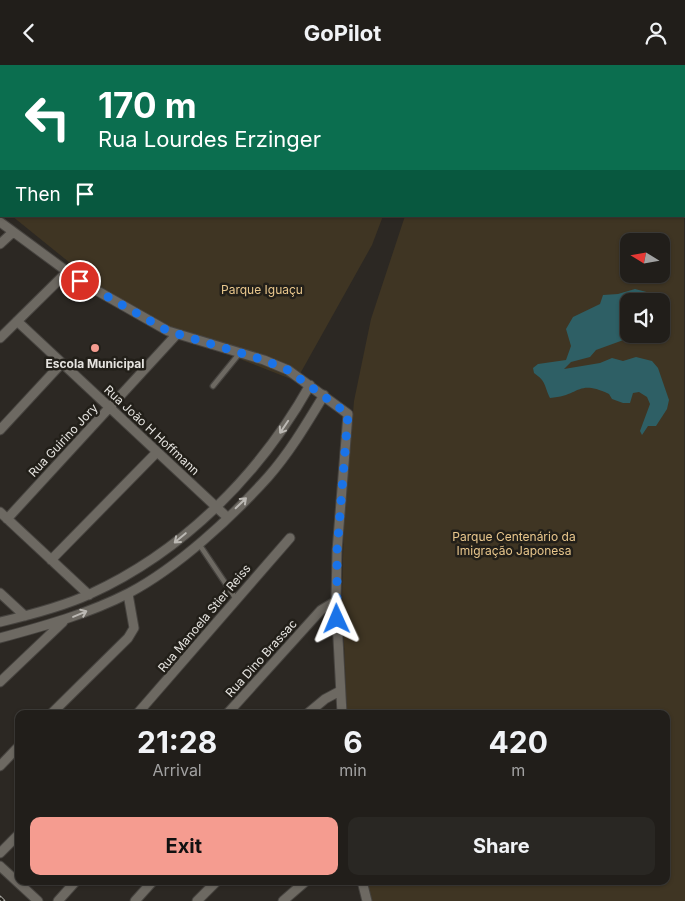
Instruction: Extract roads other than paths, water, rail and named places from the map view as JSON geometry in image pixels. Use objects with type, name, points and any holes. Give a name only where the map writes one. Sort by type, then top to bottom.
[{"type":"street","points":[[0,222],[66,272],[177,334],[288,370],[348,414],[337,551],[336,601],[342,710]]},
{"type":"street","points":[[0,244],[13,232]]},
{"type":"street","points":[[0,338],[66,272]]},
{"type":"street","name":"Rua João H Hoffmann","points":[[17,321],[227,517]]},
{"type":"street","name":"Rua Guirino Jory","points":[[4,515],[110,408],[177,334]]},
{"type":"street","points":[[0,430],[62,363]]},
{"type":"street","points":[[0,623],[89,595],[165,550],[217,506],[263,457],[310,385]]},
{"type":"street","points":[[0,638],[64,621],[128,593],[164,573],[199,543],[269,476],[292,446],[324,395]]},
{"type":"street","points":[[51,560],[157,452]]},
{"type":"street","points":[[4,515],[89,595]]},
{"type":"street","name":"Rua Manoela Stier Reiss","points":[[140,710],[290,538]]},
{"type":"street","points":[[0,593],[25,616]]},
{"type":"street","points":[[55,710],[128,638],[134,628],[128,593]]},
{"type":"street","name":"Rua Dino Brassac","points":[[231,710],[321,610],[336,601]]},
{"type":"street","points":[[0,682],[64,621]]},
{"type":"street","points":[[312,710],[340,691]]},
{"type":"street","points":[[0,766],[15,750]]},
{"type":"street","points":[[0,853],[15,838]]},
{"type":"street","points":[[0,866],[15,880]]},
{"type":"street","points":[[21,885],[38,901]]},
{"type":"street","points":[[58,901],[72,885]]},
{"type":"street","points":[[135,901],[149,885]]},
{"type":"street","points":[[197,901],[213,885]]},
{"type":"street","points":[[283,901],[301,885]]},
{"type":"street","points":[[363,885],[366,901]]},
{"type":"lane","points":[[213,386],[240,353]]},
{"type":"lane","points":[[199,543],[236,599]]},
{"type":"water","points":[[635,289],[650,293],[621,293]]},
{"type":"water","points":[[620,293],[620,341],[596,350],[590,357],[571,362],[564,369],[600,363],[612,358],[623,361],[636,357],[652,361],[658,368],[669,400],[667,409],[656,426],[648,426],[642,435],[640,431],[650,404],[647,397],[639,392],[633,393],[630,403],[623,403],[612,399],[609,394],[590,388],[550,398],[543,382],[534,373],[533,368],[538,364],[566,360],[571,346],[566,329],[573,317],[600,304],[603,295]]},
{"type":"railway","points":[[0,898],[3,901]]},
{"type":"place","name":"Escola Municipal","points":[[95,348]]},
{"type":"park label","name":"Parque Iguaçu","points":[[262,289]]},
{"type":"park label","name":"Parque Centenário da Imigração Japonesa","points":[[514,543]]}]
